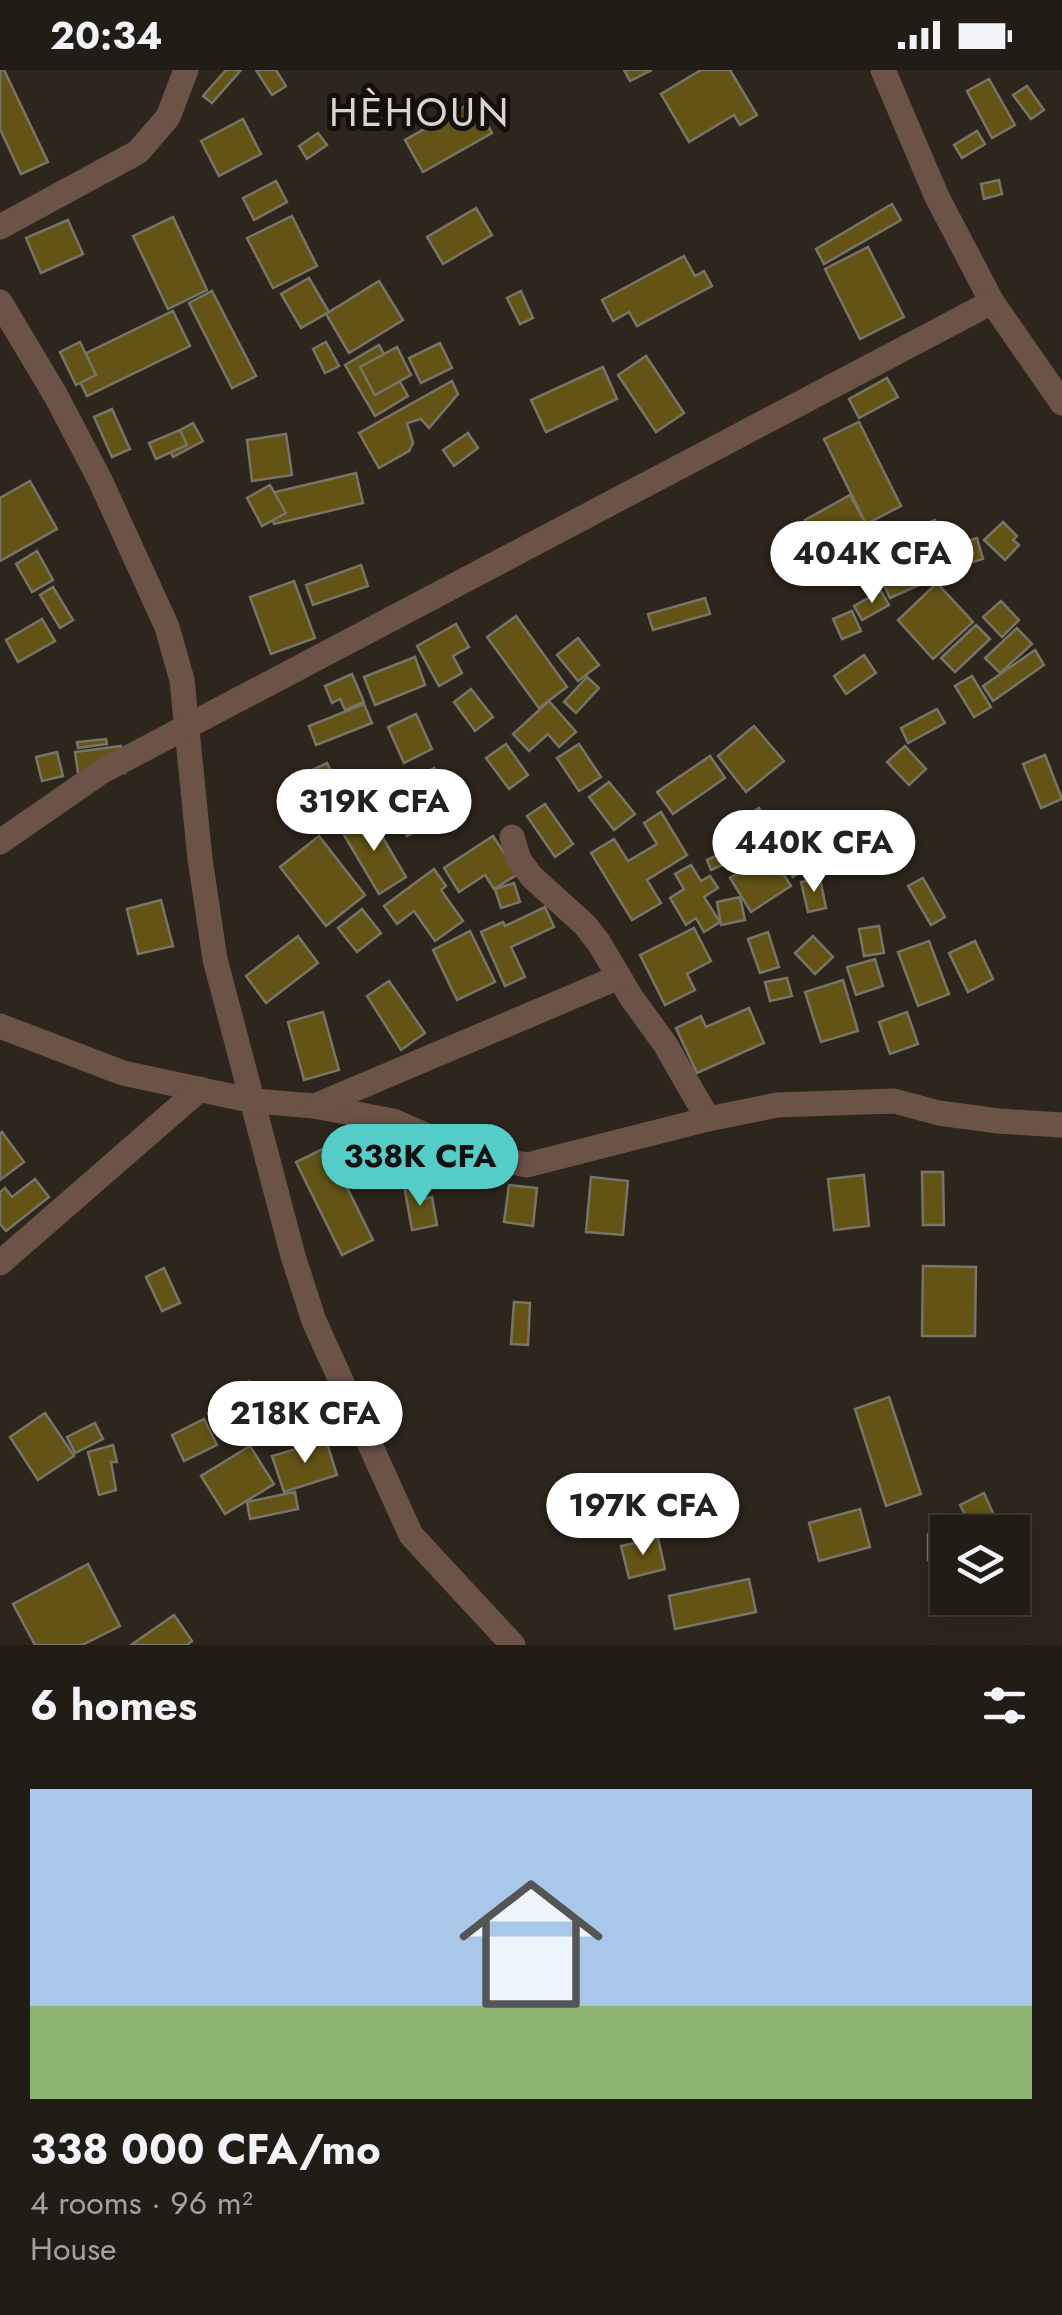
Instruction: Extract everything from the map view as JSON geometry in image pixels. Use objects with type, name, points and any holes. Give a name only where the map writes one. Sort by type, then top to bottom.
[{"type":"street","points":[[0,227],[138,152],[168,117],[186,70]]},
{"type":"street","points":[[889,72],[937,198],[992,302],[1062,403]]},
{"type":"street","points":[[0,302],[100,480],[167,627],[182,680],[200,859],[215,959],[293,1256],[314,1321],[411,1535],[514,1645]]},
{"type":"street","points":[[0,842],[101,772],[992,302]]},
{"type":"street","points":[[512,838],[519,860],[532,877],[600,943],[708,1119]]},
{"type":"street","points":[[314,1106],[619,978]]},
{"type":"street","points":[[0,1026],[123,1073],[254,1101],[314,1106],[392,1121],[471,1155],[526,1165],[777,1105],[894,1102],[958,1116],[1062,1126]]},
{"type":"street","points":[[0,1263],[200,1089]]},
{"type":"building","points":[[0,70],[4,70],[48,162],[21,174],[0,129]]},
{"type":"building","points":[[226,70],[241,70],[212,103],[203,96]]},
{"type":"building","points":[[256,70],[276,70],[286,86],[272,95]]},
{"type":"building","points":[[624,70],[652,70],[630,81]]},
{"type":"building","points":[[701,70],[730,70],[757,115],[740,125],[734,115],[689,142],[661,94]]},
{"type":"building","points":[[989,79],[1015,125],[992,138],[967,91]]},
{"type":"building","points":[[1027,86],[1044,110],[1031,119],[1013,95]]},
{"type":"building","points":[[474,101],[492,133],[423,172],[405,140]]},
{"type":"building","points":[[243,119],[261,154],[219,176],[201,141]]},
{"type":"building","points":[[977,131],[985,144],[962,158],[954,145]]},
{"type":"building","points":[[318,133],[327,145],[307,159],[299,146]]},
{"type":"building","points":[[999,180],[1002,194],[984,199],[981,184]]},
{"type":"building","points":[[276,181],[287,202],[254,220],[243,198]]},
{"type":"building","points":[[892,204],[901,220],[824,264],[816,249]]},
{"type":"building","points":[[476,208],[492,235],[443,264],[427,237]]},
{"type":"building","points":[[292,216],[317,266],[273,288],[247,238]]},
{"type":"building","points":[[173,217],[207,290],[168,309],[133,236]]},
{"type":"building","points":[[68,220],[83,254],[41,273],[26,238]]},
{"type":"building","points":[[868,247],[904,317],[860,339],[825,269]]},
{"type":"building","points":[[684,256],[695,276],[704,271],[712,286],[637,326],[629,312],[613,321],[602,300]]},
{"type":"building","points":[[309,278],[329,312],[301,328],[281,294]]},
{"type":"building","points":[[379,281],[403,320],[349,353],[326,314]]},
{"type":"building","points":[[212,291],[256,376],[232,388],[189,303]]},
{"type":"building","points":[[521,291],[533,318],[520,324],[507,298]]},
{"type":"building","points":[[173,311],[190,346],[87,396],[70,361]]},
{"type":"building","points":[[80,342],[96,375],[76,385],[60,352]]},
{"type":"building","points":[[326,342],[339,366],[325,373],[313,349]]},
{"type":"building","points":[[440,343],[452,368],[421,383],[409,358]]},
{"type":"building","points":[[379,345],[408,396],[375,416],[345,365]]},
{"type":"building","points":[[397,347],[411,375],[375,395],[360,367]]},
{"type":"building","points":[[646,356],[684,413],[656,432],[618,375]]},
{"type":"building","points":[[603,367],[617,399],[546,432],[531,400]]},
{"type":"building","points":[[887,378],[898,397],[859,418],[849,399]]},
{"type":"building","points":[[452,381],[458,394],[429,428],[421,419],[407,423],[413,443],[409,451],[379,468],[359,433]]},
{"type":"building","points":[[112,409],[130,449],[112,457],[94,417]]},
{"type":"building","points":[[859,422],[901,506],[866,524],[824,439]]},
{"type":"building","points":[[193,423],[203,441],[173,457],[164,439]]},
{"type":"building","points":[[180,430],[187,445],[156,459],[149,443]]},
{"type":"building","points":[[468,433],[478,448],[454,466],[443,450]]},
{"type":"building","points":[[286,434],[292,475],[252,481],[247,440]]},
{"type":"building","points":[[356,473],[363,503],[274,524],[267,494]]},
{"type":"building","points":[[30,481],[57,529],[0,561],[0,498]]},
{"type":"building","points":[[270,485],[286,513],[262,526],[247,498]]},
{"type":"building","points":[[850,495],[866,524],[821,549],[805,520]]},
{"type":"building","points":[[935,520],[945,548],[892,566],[883,539]]},
{"type":"building","points":[[1003,522],[1017,536],[1013,540],[1019,545],[1005,560],[984,540]]},
{"type":"building","points":[[977,538],[983,559],[955,567],[949,546]]},
{"type":"building","points":[[37,551],[53,580],[32,592],[16,564]]},
{"type":"building","points":[[921,564],[928,581],[890,598],[882,581]]},
{"type":"building","points":[[361,565],[368,586],[313,605],[306,585]]},
{"type":"building","points":[[294,581],[315,638],[271,654],[250,597]]},
{"type":"building","points":[[937,583],[973,622],[933,659],[898,620]]},
{"type":"building","points":[[53,587],[73,620],[60,628],[40,595]]},
{"type":"building","points":[[881,591],[889,605],[862,620],[854,606]]},
{"type":"building","points":[[705,598],[710,614],[653,630],[648,614]]},
{"type":"building","points":[[1001,601],[1019,620],[1002,637],[983,617]]},
{"type":"building","points":[[852,611],[861,631],[842,639],[833,619]]},
{"type":"building","points":[[516,616],[567,687],[539,708],[487,637]]},
{"type":"building","points":[[42,619],[55,641],[18,662],[6,640]]},
{"type":"building","points":[[456,624],[469,647],[453,656],[462,673],[439,686],[417,646]]},
{"type":"building","points":[[976,625],[990,639],[955,672],[941,658]]},
{"type":"building","points":[[1017,628],[1032,644],[1000,673],[985,658]]},
{"type":"building","points":[[578,638],[599,665],[578,681],[557,655]]},
{"type":"building","points":[[1035,650],[1044,665],[993,701],[983,686]]},
{"type":"building","points":[[864,655],[876,673],[846,694],[834,676]]},
{"type":"building","points":[[415,657],[425,685],[375,705],[364,677]]},
{"type":"building","points":[[352,674],[364,702],[345,710],[340,699],[332,703],[325,686]]},
{"type":"building","points":[[972,676],[991,707],[974,717],[955,686]]},
{"type":"building","points":[[587,677],[599,688],[576,713],[564,702]]},
{"type":"building","points":[[471,689],[493,717],[475,731],[454,702]]},
{"type":"building","points":[[549,701],[576,732],[559,747],[548,734],[529,751],[513,734]]},
{"type":"building","points":[[364,704],[372,723],[316,745],[309,726]]},
{"type":"building","points":[[937,709],[945,723],[908,743],[901,728]]},
{"type":"building","points":[[416,714],[432,749],[404,763],[388,727]]},
{"type":"building","points":[[754,726],[784,761],[746,792],[718,756]]},
{"type":"building","points":[[106,739],[107,744],[78,748],[77,742]]},
{"type":"building","points":[[506,744],[528,775],[509,789],[486,758]]},
{"type":"building","points":[[579,744],[601,777],[579,791],[557,758]]},
{"type":"building","points":[[121,746],[125,773],[79,780],[75,752]]},
{"type":"building","points":[[905,746],[926,769],[909,785],[887,762]]},
{"type":"building","points":[[57,752],[63,776],[42,781],[36,757]]},
{"type":"building","points":[[1045,755],[1062,799],[1041,808],[1023,764]]},
{"type":"building","points":[[710,756],[725,778],[673,814],[657,792]]},
{"type":"building","points":[[327,763],[346,800],[327,810],[308,772]]},
{"type":"building","points":[[434,768],[454,801],[427,817],[407,784]]},
{"type":"building","points":[[609,782],[635,814],[614,830],[589,797]]},
{"type":"building","points":[[545,804],[573,844],[555,857],[527,816]]},
{"type":"building","points":[[414,808],[424,827],[407,836],[397,817]]},
{"type":"building","points":[[759,808],[775,837],[757,847],[741,819]]},
{"type":"building","points":[[661,812],[687,855],[647,880],[661,903],[632,920],[591,853],[614,839],[628,861],[657,844],[644,823]]},
{"type":"building","points":[[369,814],[406,877],[379,894],[341,830]]},
{"type":"building","points":[[319,836],[365,895],[326,926],[280,867]]},
{"type":"building","points":[[493,836],[518,874],[494,889],[485,875],[459,892],[444,868]]},
{"type":"building","points":[[793,842],[809,866],[793,877],[777,853]]},
{"type":"building","points":[[729,850],[733,860],[711,870],[707,860]]},
{"type":"building","points":[[770,853],[791,886],[751,912],[730,878]]},
{"type":"building","points":[[691,865],[701,881],[710,876],[718,888],[704,897],[720,922],[704,932],[696,918],[686,925],[670,898],[684,889],[675,874]]},
{"type":"building","points":[[434,869],[446,886],[441,890],[463,921],[435,941],[414,911],[397,924],[384,906]]},
{"type":"building","points":[[820,878],[826,908],[808,912],[801,882]]},
{"type":"building","points":[[923,878],[945,917],[931,925],[908,886]]},
{"type":"building","points":[[514,883],[520,902],[501,908],[495,889]]},
{"type":"building","points":[[740,897],[745,920],[721,925],[717,902]]},
{"type":"building","points":[[161,900],[173,946],[138,954],[127,909]]},
{"type":"building","points":[[545,907],[554,927],[511,947],[525,977],[505,986],[481,932],[503,922],[505,926]]},
{"type":"building","points":[[362,909],[381,933],[357,952],[338,928]]},
{"type":"building","points":[[879,926],[884,953],[864,956],[859,929]]},
{"type":"building","points":[[694,928],[711,961],[687,974],[695,990],[665,1005],[640,955]]},
{"type":"building","points":[[470,931],[495,982],[457,1000],[433,950]]},
{"type":"building","points":[[768,932],[779,967],[760,973],[748,939]]},
{"type":"building","points":[[298,936],[318,963],[266,1003],[246,976]]},
{"type":"building","points":[[813,936],[833,957],[815,974],[795,953]]},
{"type":"building","points":[[929,941],[949,994],[918,1006],[898,952]]},
{"type":"building","points":[[975,941],[993,979],[968,992],[949,953]]},
{"type":"building","points":[[875,959],[883,986],[856,995],[847,967]]},
{"type":"building","points":[[787,978],[792,996],[770,1001],[765,982]]},
{"type":"building","points":[[843,980],[858,1031],[821,1042],[805,992]]},
{"type":"building","points":[[389,981],[425,1033],[401,1050],[367,996]]},
{"type":"building","points":[[749,1008],[764,1043],[697,1073],[676,1028],[701,1016],[706,1027]]},
{"type":"building","points":[[323,1012],[339,1070],[304,1080],[288,1022]]},
{"type":"building","points":[[907,1012],[918,1044],[890,1054],[879,1022]]},
{"type":"building","points":[[0,1134],[24,1162],[0,1180]]},
{"type":"building","points":[[327,1147],[373,1240],[342,1255],[296,1162]]},
{"type":"building","points":[[922,1172],[943,1172],[944,1225],[923,1225]]},
{"type":"building","points":[[864,1175],[869,1226],[834,1230],[828,1179]]},
{"type":"building","points":[[591,1177],[628,1181],[623,1235],[586,1232]]},
{"type":"building","points":[[35,1179],[49,1197],[6,1231],[0,1224],[0,1192],[5,1188],[12,1197]]},
{"type":"building","points":[[416,1183],[419,1200],[432,1197],[437,1225],[412,1230],[404,1185]]},
{"type":"building","points":[[509,1185],[537,1188],[533,1226],[504,1222]]},
{"type":"building","points":[[923,1266],[976,1267],[975,1336],[922,1336]]},
{"type":"building","points":[[164,1268],[180,1303],[162,1311],[146,1277]]},
{"type":"building","points":[[514,1302],[530,1303],[528,1345],[511,1344]]},
{"type":"building","points":[[249,1381],[275,1407],[248,1433],[223,1407]]},
{"type":"building","points":[[889,1397],[921,1494],[886,1506],[855,1409]]},
{"type":"building","points":[[45,1413],[74,1456],[38,1480],[10,1437]]},
{"type":"building","points":[[204,1419],[217,1445],[184,1461],[172,1435]]},
{"type":"building","points":[[95,1423],[103,1439],[75,1453],[67,1437]]},
{"type":"building","points":[[326,1440],[337,1475],[284,1492],[272,1456]]},
{"type":"building","points":[[113,1445],[117,1462],[111,1462],[116,1490],[99,1495],[88,1452]]},
{"type":"building","points":[[250,1446],[274,1484],[225,1514],[201,1476]]},
{"type":"building","points":[[295,1492],[298,1509],[250,1519],[247,1502]]},
{"type":"building","points":[[984,1493],[994,1515],[965,1515],[960,1505]]},
{"type":"building","points":[[860,1509],[870,1547],[819,1561],[809,1523]]},
{"type":"building","points":[[658,1538],[665,1569],[629,1578],[621,1546]]},
{"type":"building","points":[[88,1564],[120,1626],[82,1645],[35,1645],[13,1604]]},
{"type":"building","points":[[749,1579],[756,1612],[675,1629],[669,1596]]},
{"type":"building","points":[[174,1615],[192,1641],[187,1645],[131,1645]]},
{"type":"district","name":"HÈHOUN","points":[[420,112]]}]
